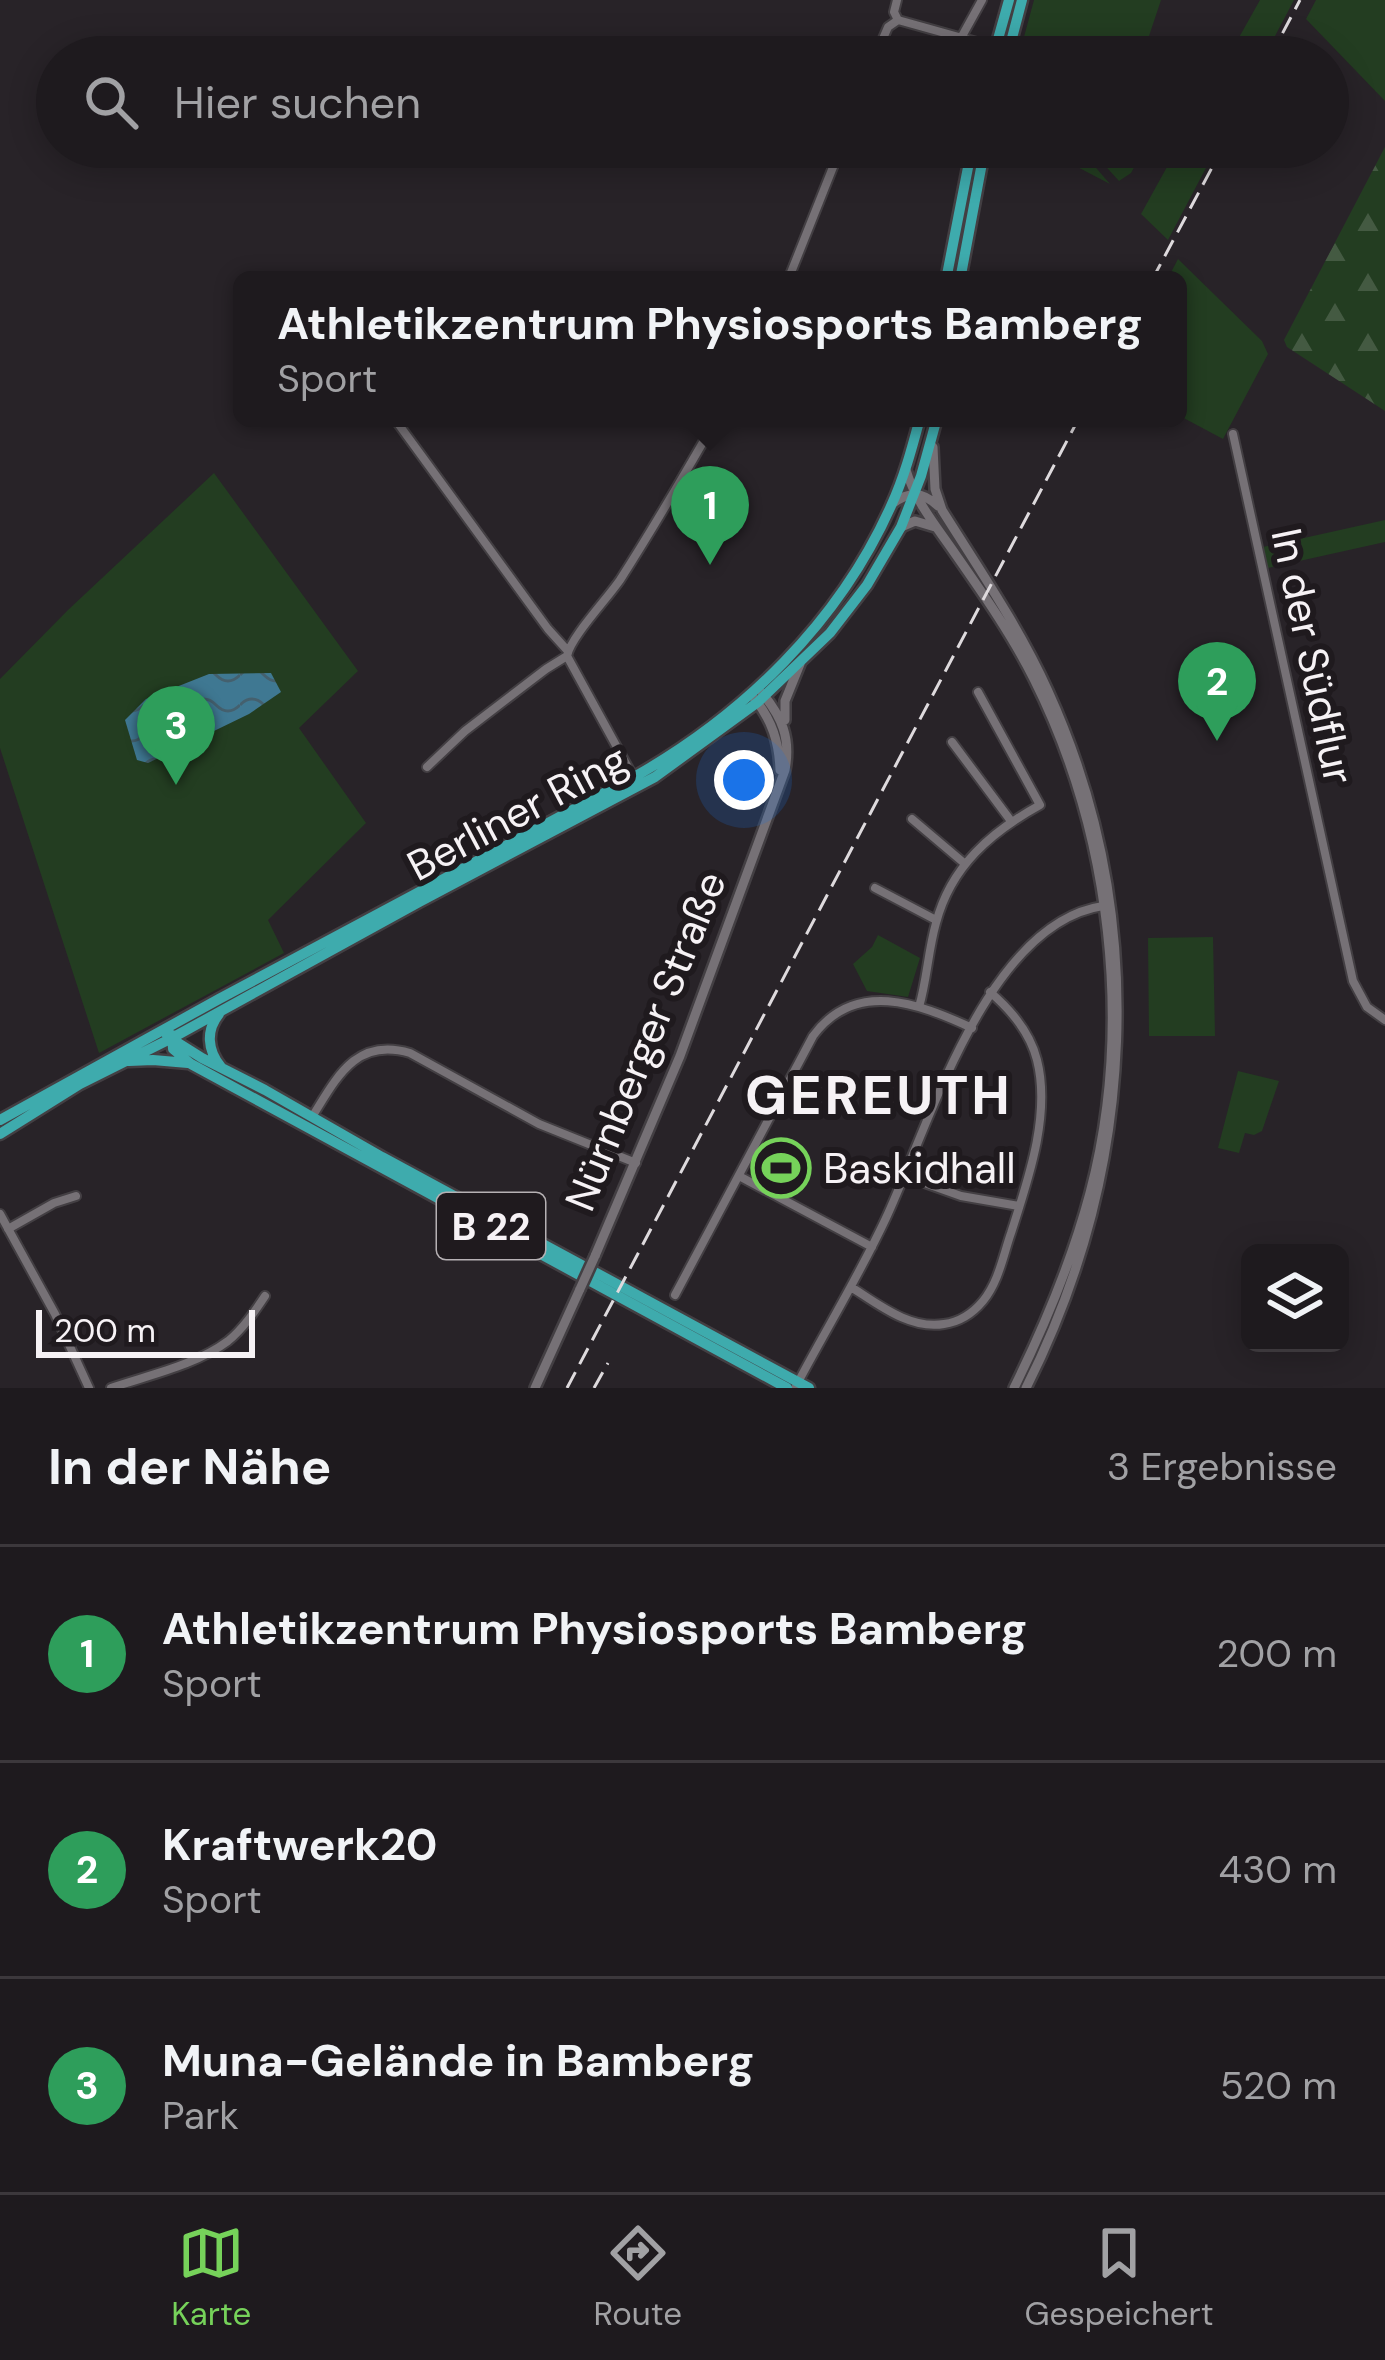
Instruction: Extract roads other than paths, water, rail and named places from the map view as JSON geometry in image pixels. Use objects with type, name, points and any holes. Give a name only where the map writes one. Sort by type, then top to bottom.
[{"type":"main road","points":[[1004,36],[1009,0]]},
{"type":"main road","points":[[1008,36],[1022,0]]},
{"type":"main road","points":[[948,271],[968,168]]},
{"type":"main road","points":[[962,271],[981,168]]},
{"type":"main road","name":"Berliner Ring","points":[[758,695],[836,600],[868,552],[892,504],[917,427]]},
{"type":"main road","name":"Berliner Ring","points":[[0,1134],[80,1084],[636,782],[800,664],[850,609],[901,527],[935,427]]},
{"type":"main road","name":"Berliner Ring","points":[[0,1120],[636,782]]},
{"type":"main road","points":[[223,1010],[211,1025],[209,1040],[223,1069]]},
{"type":"main road","points":[[172,1038],[176,1023]]},
{"type":"main road","points":[[152,1036],[172,1038],[223,1069]]},
{"type":"main road","name":"B 22","points":[[172,1038],[175,1052],[191,1064],[309,1121]]},
{"type":"main road","points":[[120,1063],[191,1064]]},
{"type":"main road","name":"B 22","points":[[223,1069],[309,1121],[797,1387]]},
{"type":"street","points":[[897,0],[898,20],[954,36]]},
{"type":"street","points":[[962,36],[982,0]]},
{"type":"street","points":[[883,36],[898,20]]},
{"type":"street","points":[[792,271],[833,168]]},
{"type":"street","points":[[401,427],[567,653],[636,782]]},
{"type":"street","points":[[427,767],[464,731],[567,653],[623,575],[712,427]]},
{"type":"street","name":"In der Südflur","points":[[1234,434],[1353,982],[1367,1007],[1385,1020]]},
{"type":"street","points":[[933,436],[934,489],[942,510],[1027,650],[1059,716],[1095,824],[1114,930],[1118,1057],[1104,1164],[1077,1267],[1026,1388]]},
{"type":"street","points":[[905,470],[914,494],[1003,624],[1042,697],[1074,780],[1094,852],[1109,956],[1110,1047],[1102,1136],[1091,1189],[1069,1265],[1014,1388]]},
{"type":"street","points":[[892,504],[903,496],[926,495],[942,510]]},
{"type":"street","points":[[901,527],[920,521],[938,529]]},
{"type":"street","name":"Nürnberger Straße","points":[[535,1388],[680,1056],[781,781],[788,758],[785,701],[800,664]]},
{"type":"street","points":[[919,1007],[936,920],[950,886],[964,863],[1011,821],[1040,805],[978,692]]},
{"type":"street","points":[[758,695],[784,725]]},
{"type":"street","name":"Nürnberger Straße","points":[[758,695],[777,739],[781,781]]},
{"type":"street","points":[[952,742],[1011,821]]},
{"type":"street","points":[[912,819],[964,863]]},
{"type":"street","points":[[875,888],[936,920]]},
{"type":"street","points":[[797,1387],[872,1247],[990,992],[1036,940],[1083,911],[1103,906]]},
{"type":"street","points":[[851,1287],[914,1322],[947,1324],[963,1318],[985,1299],[998,1275],[1036,1140],[1040,1078],[1023,1028],[990,992]]},
{"type":"street","points":[[675,1295],[822,1024],[861,1002],[889,1001],[972,1028]]},
{"type":"street","points":[[309,1121],[350,1063],[366,1052],[394,1048],[539,1124],[636,1163]]},
{"type":"street","points":[[739,1176],[872,1247]]},
{"type":"street","points":[[905,1176],[961,1196],[1020,1207]]},
{"type":"street","points":[[8,1229],[76,1196]]},
{"type":"street","points":[[0,1214],[89,1388]]},
{"type":"street","points":[[111,1388],[218,1347],[232,1338],[265,1296]]},
{"type":"water","points":[[271,673],[281,692],[249,714],[148,763],[137,760],[125,720],[146,699],[209,674]]},
{"type":"railway","points":[[1281,36],[1300,0]]},
{"type":"railway","points":[[1157,271],[1212,168]]},
{"type":"railway","points":[[567,1388],[1074,427]]},
{"type":"railway","points":[[594,1388],[608,1363]]},
{"type":"place","name":"Athletikzentrum Physiosports Bamberg","points":[[710,565]]},
{"type":"place","name":"Kraftwerk20","points":[[1217,741]]},
{"type":"place","name":"Muna-Gelände in Bamberg","points":[[176,785]]},
{"type":"place","name":"Baskidhall","points":[[781,1168]]},
{"type":"district","name":"GEREUTH","points":[[879,1095]]}]
